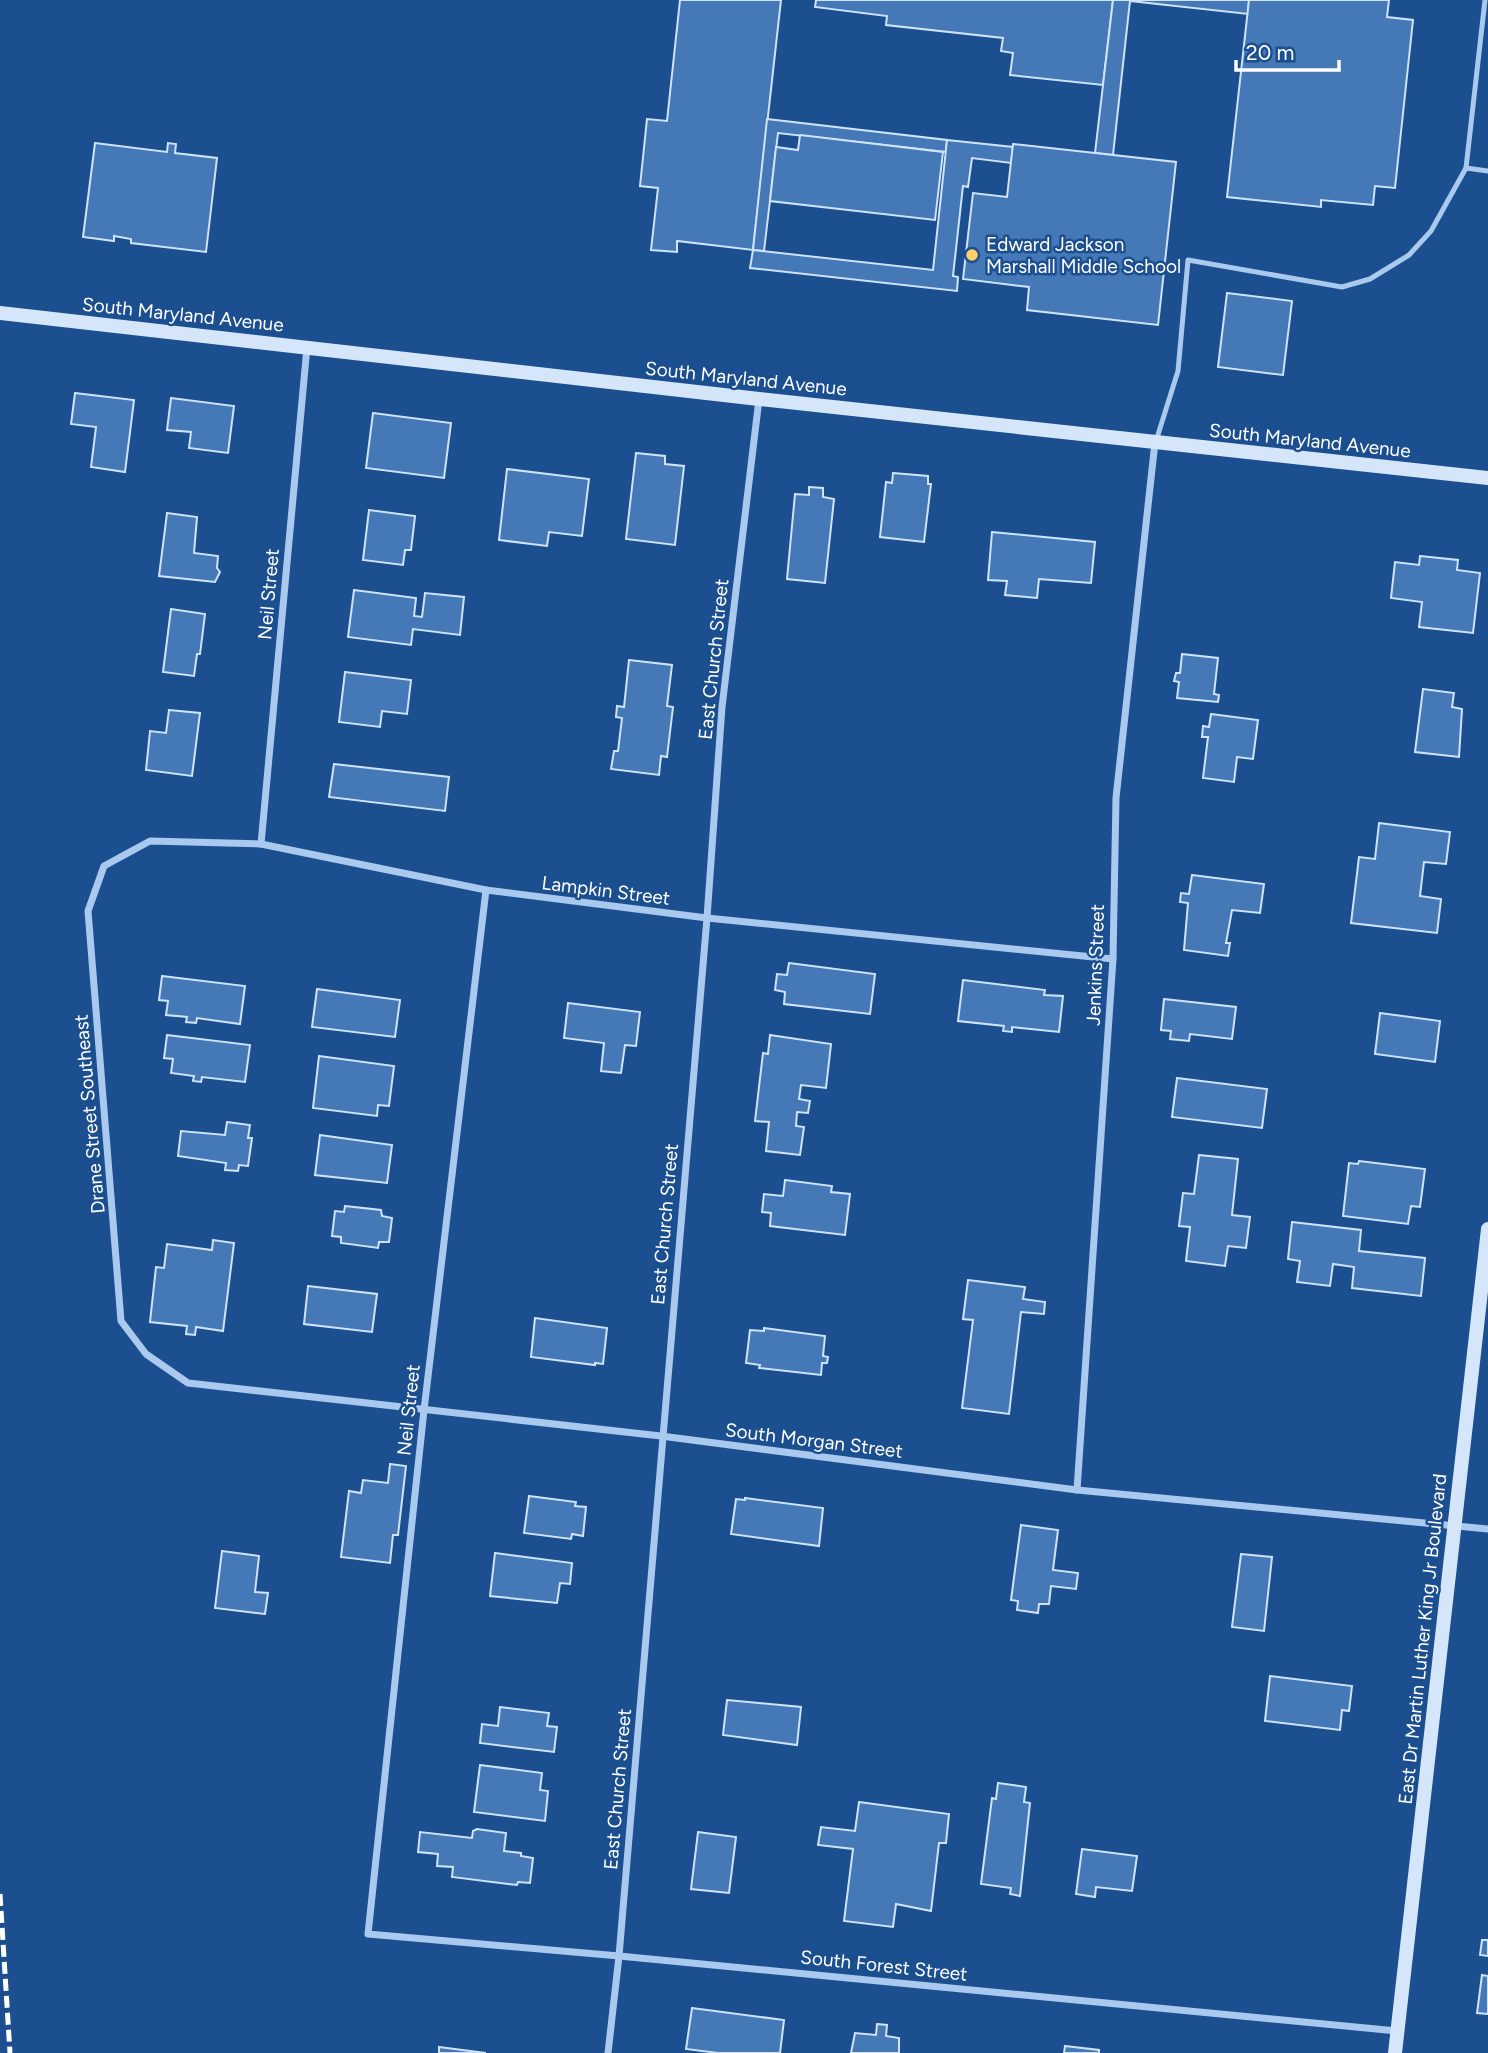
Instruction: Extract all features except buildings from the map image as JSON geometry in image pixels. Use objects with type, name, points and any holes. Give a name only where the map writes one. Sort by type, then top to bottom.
[{"type":"street","name":"South Maryland Avenue","points":[[0,313],[1488,478]]},
{"type":"street","name":"Neil Street","points":[[261,844],[307,347]]},
{"type":"street","name":"East Church Street","points":[[608,2053],[619,1956],[707,918],[722,707],[758,399]]},
{"type":"street","name":"Jenkins Street","points":[[1077,1490],[1113,960],[1116,798],[1155,442]]},
{"type":"street","name":"Lampkin Street","points":[[104,866],[150,841],[261,844],[486,890],[707,918],[1113,960]]},
{"type":"street","name":"Drane Street Southeast","points":[[104,866],[88,911],[121,1321],[146,1354]]},
{"type":"street","name":"Neil Street","points":[[368,1934],[424,1410],[486,890]]},
{"type":"street","name":"East Dr Martin Luther King Jr Boulevard","points":[[1395,2053],[1488,1229]]},
{"type":"street","name":"South Morgan Street","points":[[146,1354],[188,1383],[661,1436],[1077,1490],[1488,1529]]},
{"type":"street","name":"South Forest Street","points":[[368,1934],[1397,2031]]},
{"type":"lane","points":[[1155,442],[1178,371],[1188,260],[1342,287],[1370,279],[1409,256],[1432,231],[1466,168],[1485,0]]},
{"type":"lane","points":[[1466,168],[1488,171]]},
{"type":"railway","points":[[0,1894],[10,2053]]},
{"type":"place","name":"Edward Jackson Marshall Middle School","points":[[972,255]]}]
